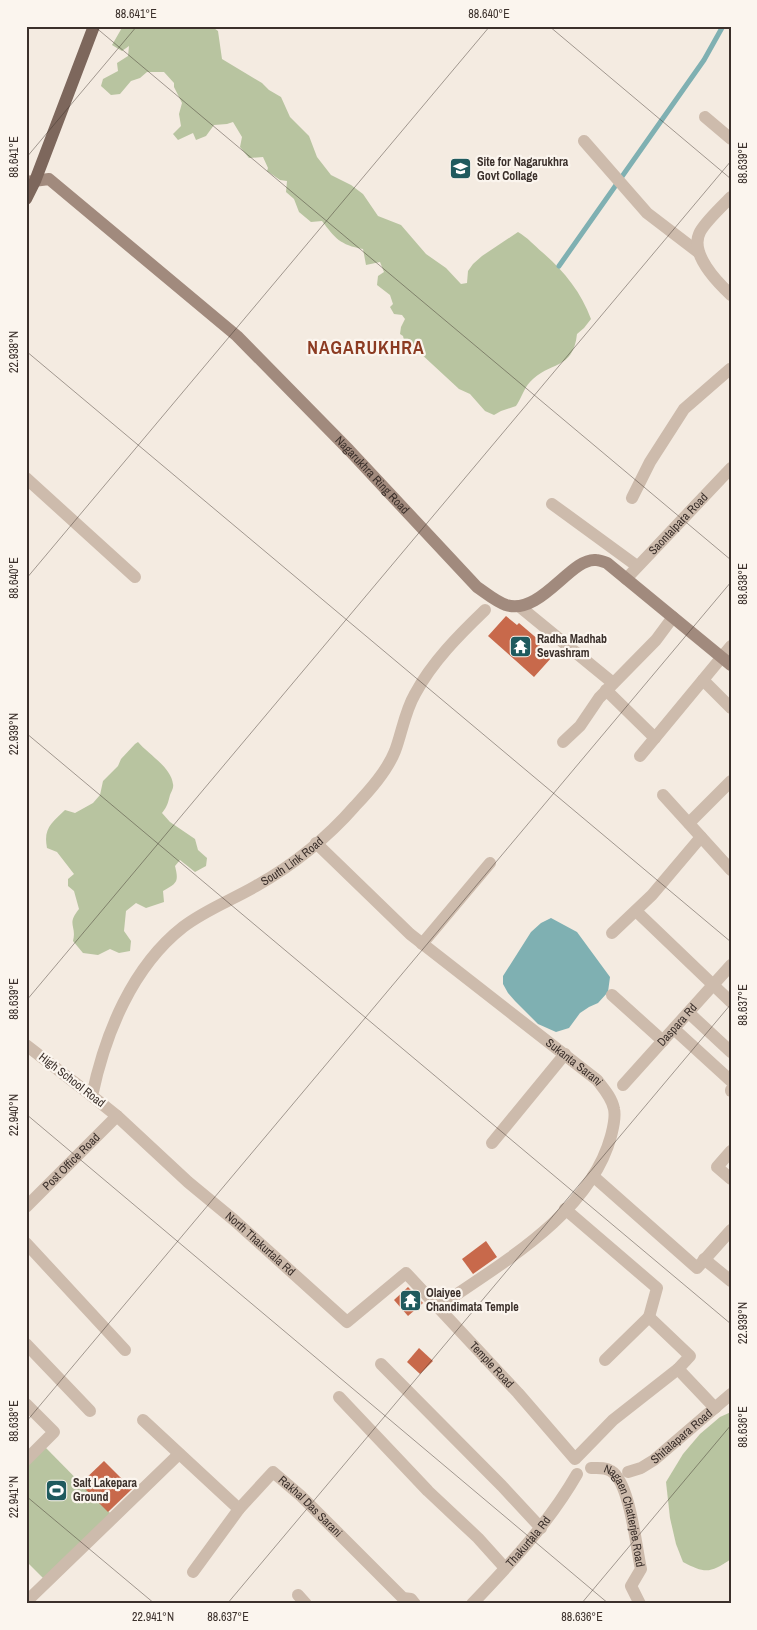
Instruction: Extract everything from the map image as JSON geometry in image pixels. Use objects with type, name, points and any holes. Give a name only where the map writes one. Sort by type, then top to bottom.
[{"type":"main road","points":[[26,199],[31,182],[94,26]]},
{"type":"main road","name":"Nagarukhra Ring Road","points":[[31,182],[49,178],[237,336],[349,450],[477,586],[493,598],[513,606]]},
{"type":"main road","points":[[513,606],[534,602],[583,563],[595,560],[607,564],[726,661]]},
{"type":"street","points":[[705,117],[731,139]]},
{"type":"street","points":[[584,141],[647,213],[698,252],[716,280],[731,295]]},
{"type":"street","points":[[698,252],[699,233],[731,197]]},
{"type":"street","points":[[632,498],[650,462],[684,409],[730,368]]},
{"type":"street","name":"Saontalpara Road","points":[[626,579],[731,468]]},
{"type":"street","points":[[26,478],[136,577]]},
{"type":"street","points":[[552,504],[637,566]]},
{"type":"street","points":[[477,586],[485,610],[513,606],[609,687],[655,738]]},
{"type":"street","name":"South Link Road","points":[[92,1096],[98,1069],[124,1001],[163,945],[183,927],[204,913],[258,885],[284,868],[316,843],[355,806],[380,776],[394,752],[415,694],[437,662],[485,610]]},
{"type":"street","points":[[564,742],[580,726],[598,698],[656,640],[673,617]]},
{"type":"street","points":[[640,756],[704,680],[726,661],[731,646]]},
{"type":"street","points":[[704,680],[731,708]]},
{"type":"street","points":[[689,824],[731,781]]},
{"type":"street","points":[[663,795],[731,870]]},
{"type":"street","points":[[612,933],[636,911],[701,837]]},
{"type":"street","name":"Sukanta Sarani","points":[[316,843],[380,907],[422,944],[597,1080],[608,1095],[614,1110]]},
{"type":"street","points":[[422,944],[490,863]]},
{"type":"street","points":[[636,911],[731,1002]]},
{"type":"street","name":"Daspara Rd","points":[[614,1110],[624,1085],[731,965]]},
{"type":"street","points":[[612,995],[663,1041]]},
{"type":"street","points":[[688,1013],[731,1052]]},
{"type":"street","points":[[674,1029],[731,1081]]},
{"type":"street","name":"High School Road","points":[[26,1045],[117,1116]]},
{"type":"street","points":[[492,1143],[565,1054]]},
{"type":"street","points":[[597,1080],[607,1086],[624,1085]]},
{"type":"street","points":[[438,1307],[531,1241],[566,1209],[593,1176],[608,1147],[614,1125],[614,1110]]},
{"type":"street","name":"Post Office Road","points":[[26,1208],[117,1116]]},
{"type":"street","name":"North Thakurtala Rd","points":[[117,1116],[188,1182],[234,1220],[347,1322],[406,1273]]},
{"type":"street","points":[[731,1151],[717,1167],[731,1179]]},
{"type":"street","points":[[593,1176],[697,1268],[731,1230]]},
{"type":"street","points":[[566,1209],[657,1288],[649,1317],[605,1360]]},
{"type":"street","points":[[26,1243],[125,1350]]},
{"type":"street","points":[[704,1259],[731,1281]]},
{"type":"street","name":"Temple Road","points":[[406,1273],[518,1393],[575,1459]]},
{"type":"street","points":[[575,1459],[613,1420],[678,1369],[690,1356],[649,1317]]},
{"type":"street","points":[[26,1344],[90,1411]]},
{"type":"street","points":[[381,1364],[541,1528]]},
{"type":"street","points":[[678,1369],[715,1408]]},
{"type":"street","name":"Shitalapara Road","points":[[628,1472],[641,1468],[654,1460],[731,1394]]},
{"type":"street","points":[[339,1397],[428,1491],[478,1538],[506,1568]]},
{"type":"street","points":[[26,1404],[54,1432],[27,1457]]},
{"type":"street","points":[[142,1420],[239,1509],[193,1572]]},
{"type":"street","points":[[26,1602],[179,1454]]},
{"type":"street","points":[[575,1459],[592,1468]]},
{"type":"street","points":[[575,1459],[577,1474],[592,1468]]},
{"type":"street","name":"Nagaen Chatterjee Road","points":[[592,1468],[610,1470],[622,1483],[626,1494],[641,1569],[631,1586],[640,1604]]},
{"type":"street","points":[[610,1470],[628,1472],[622,1483]]},
{"type":"street","name":"Rakhal Das Sarani","points":[[239,1509],[273,1472],[301,1496],[403,1598],[410,1599],[416,1604]]},
{"type":"street","name":"Thakurtala Rd","points":[[479,1601],[541,1528],[564,1497],[577,1474]]},
{"type":"green space","points":[[123,26],[211,26],[218,31],[222,59],[281,97],[290,117],[309,136],[317,157],[331,175],[351,185],[363,194],[378,216],[401,225],[426,254],[446,268],[461,284],[467,283],[468,271],[482,256],[518,232],[525,237],[565,274],[577,291],[591,319],[577,334],[575,346],[571,354],[559,364],[537,375],[526,387],[516,406],[494,415],[485,411],[470,394],[459,389],[419,352],[419,345],[416,350],[405,352],[400,343],[404,340],[400,334],[405,319],[402,315],[394,314],[390,307],[393,304],[390,295],[377,285],[378,276],[384,272],[380,262],[366,265],[363,249],[343,243],[322,221],[311,222],[299,212],[294,199],[286,192],[287,181],[280,180],[267,171],[268,168],[263,157],[249,158],[240,147],[242,137],[233,122],[214,125],[206,136],[196,140],[193,133],[178,140],[173,134],[181,126],[179,114],[182,103],[174,83],[164,72],[147,72],[140,78],[131,81],[120,94],[111,95],[101,86],[103,79],[118,71],[117,63],[128,56],[129,46],[122,51],[112,45]]},
{"type":"green space","points":[[138,742],[164,766],[171,778],[173,788],[162,813],[170,822],[195,839],[198,850],[207,858],[206,866],[195,872],[180,860],[175,866],[176,882],[163,891],[164,902],[146,908],[136,903],[126,911],[124,931],[131,941],[130,951],[119,953],[110,949],[98,955],[83,953],[73,941],[74,931],[72,922],[79,909],[74,891],[68,886],[68,879],[74,874],[57,852],[47,848],[46,835],[53,822],[65,810],[75,813],[93,803],[100,795],[103,781]]},
{"type":"green space","points":[[731,1412],[731,1559],[713,1569],[697,1569],[683,1562],[676,1544],[670,1518],[666,1482],[683,1454],[700,1434],[720,1417]]},
{"type":"green space","name":"Salt Lakepara Ground","points":[[45,1447],[111,1514],[44,1579],[26,1561],[26,1467]]},
{"type":"water","points":[[551,918],[577,932],[610,977],[608,992],[598,1003],[580,1013],[569,1028],[556,1032],[538,1024],[508,993],[503,984],[503,976],[531,932],[541,923]]},
{"type":"building","points":[[506,616],[517,625],[519,623],[540,641],[538,644],[552,657],[534,677],[488,636]]},
{"type":"building","points":[[486,1241],[497,1257],[473,1274],[462,1259]]},
{"type":"building","points":[[408,1287],[423,1303],[408,1316],[394,1300]]},
{"type":"building","points":[[419,1348],[433,1361],[420,1374],[407,1362]]},
{"type":"building","points":[[104,1461],[132,1489],[108,1512],[80,1484]]},
{"type":"waterway","points":[[559,266],[704,60],[723,26]]},
{"type":"place","name":"Site for Nagarukhra Govt Collage","points":[[461,169]]},
{"type":"place","name":"Radha Madhab Sevashram","points":[[521,646]]},
{"type":"place","name":"Olaiyee Chandimata Temple","points":[[410,1300]]},
{"type":"place","name":"Salt Lakepara Ground","points":[[57,1490]]},
{"type":"district","name":"NAGARUKHRA","points":[[366,347]]}]
